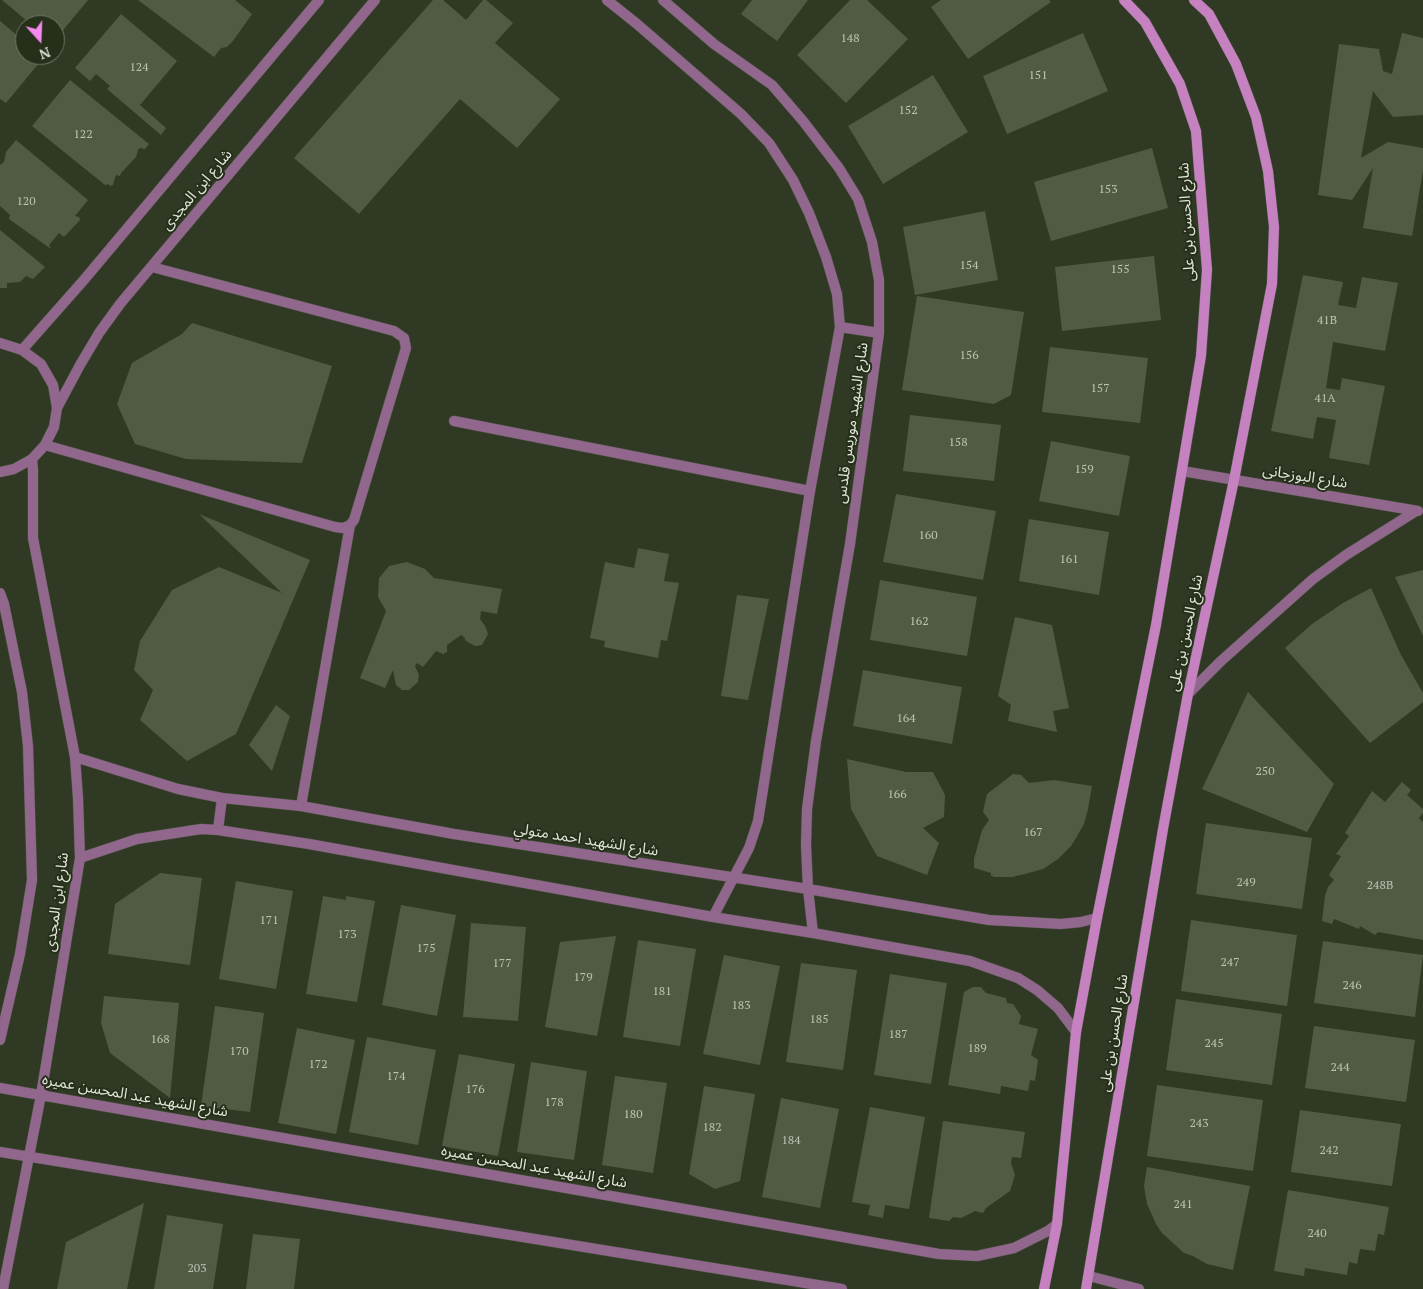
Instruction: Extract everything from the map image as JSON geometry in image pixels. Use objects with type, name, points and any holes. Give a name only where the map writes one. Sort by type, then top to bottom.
[{"type":"street","name":"شارع ابن المجدى","points":[[22,350],[83,281],[319,0]]},
{"type":"street","name":"شارع ابن المجدى","points":[[57,408],[99,333],[120,304],[375,0]]},
{"type":"street","name":"شارع الشهيد موريس قلدس","points":[[607,0],[741,114],[769,143],[793,180],[823,248],[836,294],[840,327],[810,491],[758,821],[749,848],[713,917]]},
{"type":"street","name":"شارع الشهيد موريس قلدس","points":[[662,0],[714,44],[772,85],[803,121],[839,168],[858,199],[872,242],[879,280],[879,333],[850,544],[816,741],[810,790],[806,845],[808,888],[814,933]]},
{"type":"street","name":"شارع الحسن بن على","points":[[1044,1289],[1057,1224],[1076,1032],[1156,624],[1201,356],[1207,270],[1196,131],[1180,84],[1145,22],[1124,0]]},
{"type":"street","name":"شارع الحسن بن على","points":[[1086,1289],[1163,829],[1188,694],[1234,480],[1272,284],[1274,227],[1268,171],[1256,117],[1236,64],[1209,14],[1194,0]]},
{"type":"street","points":[[152,267],[394,332],[404,338],[406,348],[356,514],[350,525],[301,806]]},
{"type":"street","points":[[840,327],[879,333]]},
{"type":"street","points":[[0,342],[22,350],[41,364],[53,385],[57,408],[54,427],[45,445],[32,459],[14,469],[0,472]]},
{"type":"street","points":[[454,421],[810,491]]},
{"type":"street","points":[[45,445],[335,527],[342,528],[350,525]]},
{"type":"street","name":"شارع ابن المجدى","points":[[2,1289],[41,1095],[80,858],[75,756],[33,538],[32,459]]},
{"type":"street","name":"شارع البوزجانى","points":[[1182,472],[1420,511]]},
{"type":"street","points":[[1188,694],[1246,638],[1313,579],[1346,555],[1420,511]]},
{"type":"street","name":"شارع ابن المجدى","points":[[0,592],[22,692],[28,746],[32,880],[20,954],[0,1040]]},
{"type":"street","name":"شارع الشهيد احمد متولي","points":[[75,756],[178,789],[222,798],[301,806],[454,834],[808,888],[989,920],[1061,924],[1097,918]]},
{"type":"street","points":[[218,830],[222,798]]},
{"type":"street","points":[[80,858],[137,839],[201,829],[309,844],[970,961],[1018,978],[1037,990],[1058,1008],[1076,1032]]},
{"type":"street","name":"شارع الشهيد عبد المحسن عميره","points":[[0,1088],[939,1254],[977,1256],[1014,1248],[1048,1231],[1057,1224]]},
{"type":"street","points":[[0,1152],[842,1289]]},
{"type":"street","points":[[1089,1276],[1139,1289]]},
{"type":"building","points":[[2,0],[88,0],[65,28],[65,15],[20,15]]},
{"type":"building","points":[[138,0],[235,0],[252,14],[233,41],[227,47],[221,48],[214,57]]},
{"type":"building","points":[[433,0],[443,0],[466,20],[483,0],[486,0],[513,23],[495,43],[560,99],[517,148],[460,99],[359,214],[294,158]]},
{"type":"building","points":[[752,0],[808,0],[777,41],[741,14]]},
{"type":"building","points":[[850,0],[867,0],[908,39],[846,103],[797,55]]},
{"type":"building","points":[[941,0],[1049,0],[1051,2],[968,59],[931,7]]},
{"type":"building","points":[[121,14],[177,61],[140,105],[166,128],[161,135],[107,89],[110,86],[96,74],[90,81],[75,68]]},
{"type":"building","points":[[0,21],[15,34],[15,65],[37,65],[6,103],[0,99]]},
{"type":"building","points":[[1083,33],[1108,91],[1007,134],[983,76]]},
{"type":"building","points":[[1402,33],[1423,38],[1423,115],[1393,117],[1373,91],[1361,158],[1388,142],[1423,148],[1423,170],[1412,236],[1363,228],[1373,168],[1352,200],[1318,195],[1339,44],[1379,49],[1383,71],[1392,74]]},
{"type":"building","points":[[933,75],[968,132],[883,184],[848,126]]},
{"type":"building","points":[[70,80],[149,144],[145,149],[140,148],[138,150],[136,157],[120,176],[116,175],[113,185],[105,185],[32,126]]},
{"type":"building","points":[[16,140],[88,200],[75,216],[79,217],[80,220],[64,237],[59,233],[49,245],[51,249],[9,219],[10,215],[0,206],[0,165],[4,162],[6,152]]},
{"type":"building","points":[[1152,148],[1168,208],[1051,241],[1034,182]]},
{"type":"building","points":[[985,211],[998,280],[915,295],[903,227]]},
{"type":"building","points":[[0,230],[45,267],[33,279],[26,276],[20,282],[7,283],[7,288],[0,288]]},
{"type":"building","points":[[1154,256],[1161,320],[1062,331],[1055,267]]},
{"type":"building","points":[[1303,275],[1343,282],[1338,305],[1356,308],[1362,277],[1398,283],[1385,351],[1333,342],[1326,388],[1340,390],[1342,378],[1385,386],[1369,465],[1329,458],[1336,420],[1317,417],[1313,439],[1271,431]]},
{"type":"building","points":[[917,296],[1024,312],[1011,395],[994,404],[902,390]]},
{"type":"building","points":[[192,323],[332,366],[302,463],[186,459],[135,444],[117,404],[132,363],[182,334]]},
{"type":"building","points":[[1050,347],[1148,358],[1140,423],[1042,412]]},
{"type":"building","points":[[910,415],[1001,425],[994,481],[903,471]]},
{"type":"building","points":[[1051,441],[1130,456],[1119,516],[1039,501]]},
{"type":"building","points":[[896,494],[996,511],[983,580],[883,562]]},
{"type":"building","points":[[199,514],[310,560],[236,734],[187,761],[140,720],[153,690],[134,670],[140,641],[172,590],[219,567],[282,593]]},
{"type":"building","points":[[1029,519],[1109,532],[1099,595],[1019,581]]},
{"type":"building","points":[[638,548],[669,554],[664,581],[679,583],[667,641],[661,640],[658,658],[604,647],[605,641],[590,638],[605,562],[634,568]]},
{"type":"building","points":[[407,562],[425,569],[434,578],[502,589],[497,614],[481,611],[480,619],[488,634],[482,645],[475,646],[466,641],[461,635],[447,645],[447,652],[443,654],[436,651],[423,667],[417,663],[415,666],[419,675],[418,682],[409,690],[402,690],[396,685],[393,670],[385,688],[360,678],[386,611],[378,597],[379,578],[389,566]]},
{"type":"building","points":[[1423,570],[1423,636],[1395,577]]},
{"type":"building","points":[[880,580],[977,597],[967,656],[870,640]]},
{"type":"building","points":[[1371,588],[1401,655],[1423,693],[1423,702],[1370,743],[1285,648],[1312,624],[1343,603]]},
{"type":"building","points":[[737,595],[769,599],[748,700],[721,696]]},
{"type":"building","points":[[1015,617],[1052,625],[1069,708],[1053,711],[1057,732],[1008,721],[1011,705],[998,696]]},
{"type":"building","points":[[863,670],[962,687],[952,744],[853,726]]},
{"type":"building","points":[[1248,692],[1334,784],[1307,832],[1202,789]]},
{"type":"building","points":[[276,705],[290,716],[272,771],[249,745]]},
{"type":"building","points":[[847,759],[906,772],[933,772],[945,795],[944,817],[923,828],[939,843],[927,875],[877,856],[851,809]]},
{"type":"building","points":[[1013,774],[1021,775],[1029,783],[1054,780],[1092,786],[1084,824],[1071,846],[1058,859],[1043,869],[1012,877],[995,877],[991,876],[991,873],[974,868],[974,859],[982,830],[989,820],[983,812],[987,794]]},
{"type":"building","points":[[1402,782],[1411,790],[1407,795],[1423,809],[1423,813],[1419,818],[1423,822],[1423,940],[1378,932],[1375,935],[1360,926],[1359,929],[1334,919],[1332,924],[1322,921],[1325,896],[1328,887],[1334,880],[1329,875],[1341,856],[1336,854],[1349,836],[1345,833],[1372,791],[1385,802]]},
{"type":"building","points":[[1206,823],[1312,838],[1302,909],[1196,894]]},
{"type":"building","points":[[160,873],[202,878],[190,965],[108,954],[115,904]]},
{"type":"building","points":[[236,881],[293,891],[276,989],[219,979]]},
{"type":"building","points":[[323,896],[346,900],[346,896],[375,901],[357,1002],[306,994]]},
{"type":"building","points":[[401,905],[456,915],[437,1016],[382,1005]]},
{"type":"building","points":[[1191,920],[1297,935],[1287,1006],[1181,991]]},
{"type":"building","points":[[471,923],[526,927],[518,1021],[463,1017]]},
{"type":"building","points":[[616,936],[597,1036],[545,1027],[560,942]]},
{"type":"building","points":[[638,940],[696,949],[680,1046],[623,1037]]},
{"type":"building","points":[[1323,941],[1423,955],[1415,1017],[1314,1003]]},
{"type":"building","points":[[724,955],[780,966],[760,1065],[703,1054]]},
{"type":"building","points":[[801,963],[857,970],[843,1070],[786,1062]]},
{"type":"building","points":[[890,974],[947,983],[931,1084],[874,1075]]},
{"type":"building","points":[[973,987],[981,987],[986,993],[1006,998],[1007,1003],[1013,1004],[1021,1016],[1019,1024],[1038,1029],[1031,1055],[1038,1060],[1035,1081],[1030,1080],[1028,1091],[1001,1086],[1000,1094],[948,1085],[964,992]]},
{"type":"building","points":[[104,996],[179,1003],[170,1098],[110,1053],[101,1023]]},
{"type":"building","points":[[1176,999],[1282,1014],[1272,1085],[1166,1070]]},
{"type":"building","points":[[215,1006],[264,1013],[250,1112],[201,1106]]},
{"type":"building","points":[[1314,1026],[1415,1040],[1406,1102],[1305,1088]]},
{"type":"building","points":[[297,1028],[355,1040],[336,1134],[278,1123]]},
{"type":"building","points":[[367,1037],[436,1050],[418,1145],[349,1132]]},
{"type":"building","points":[[459,1054],[515,1064],[498,1156],[442,1146]]},
{"type":"building","points":[[531,1062],[587,1071],[574,1160],[517,1152]]},
{"type":"building","points":[[615,1076],[667,1083],[653,1173],[602,1165]]},
{"type":"building","points":[[1157,1085],[1263,1100],[1253,1171],[1147,1156]]},
{"type":"building","points":[[704,1086],[755,1094],[740,1181],[715,1189],[689,1174]]},
{"type":"building","points":[[781,1098],[839,1109],[820,1208],[762,1197]]},
{"type":"building","points":[[870,1107],[925,1117],[909,1209],[885,1205],[883,1218],[868,1215],[870,1205],[852,1202]]},
{"type":"building","points":[[1300,1110],[1401,1124],[1392,1186],[1291,1172]]},
{"type":"building","points":[[943,1121],[1025,1132],[1021,1158],[1012,1157],[1011,1163],[1015,1175],[1010,1191],[986,1208],[983,1213],[975,1211],[961,1218],[953,1217],[949,1221],[929,1218]]},
{"type":"building","points":[[1147,1167],[1250,1186],[1233,1270],[1207,1264],[1184,1253],[1162,1233],[1147,1204],[1144,1186]]},
{"type":"building","points":[[1288,1190],[1389,1207],[1384,1235],[1378,1234],[1375,1251],[1360,1249],[1357,1264],[1349,1262],[1347,1275],[1305,1268],[1304,1276],[1274,1271]]},
{"type":"building","points":[[144,1203],[127,1289],[57,1289],[66,1242]]},
{"type":"building","points":[[167,1215],[223,1224],[213,1289],[154,1289]]},
{"type":"building","points":[[253,1234],[300,1239],[294,1289],[246,1289]]}]
